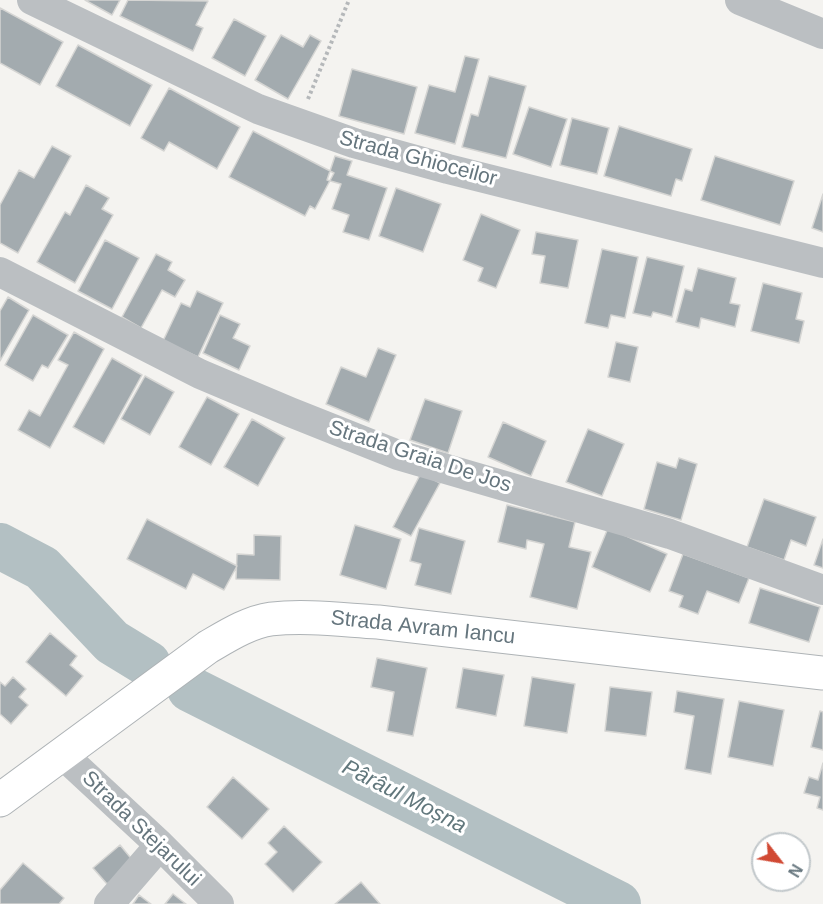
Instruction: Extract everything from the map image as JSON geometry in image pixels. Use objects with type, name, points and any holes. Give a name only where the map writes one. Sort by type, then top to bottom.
[{"type":"main road","name":"Strada Avram Iancu","points":[[0,800],[208,646],[243,628],[270,619],[320,618],[378,622],[823,672]]},
{"type":"street","name":"Strada Ghioceilor","points":[[32,0],[258,109],[354,143],[823,263]]},
{"type":"street","points":[[740,0],[823,34]]},
{"type":"street","name":"Strada Graia De Jos","points":[[0,272],[200,374],[398,454],[670,534],[823,590]]},
{"type":"street","name":"Strada Stejarului","points":[[63,755],[160,845],[219,904]]},
{"type":"street","points":[[109,904],[160,845]]},
{"type":"path","points":[[298,123],[349,0]]},
{"type":"building","points":[[85,0],[120,0],[112,15]]},
{"type":"building","points":[[128,0],[208,1],[196,25],[203,28],[193,51],[120,16]]},
{"type":"building","points":[[0,8],[63,42],[40,85],[0,63]]},
{"type":"building","points":[[234,19],[266,36],[245,76],[212,58]]},
{"type":"building","points":[[281,35],[303,47],[310,35],[321,41],[288,99],[255,80]]},
{"type":"building","points":[[78,45],[152,85],[130,126],[56,86]]},
{"type":"building","points":[[465,56],[479,59],[455,144],[415,133],[429,85],[455,92]]},
{"type":"building","points":[[352,69],[417,87],[404,134],[339,116]]},
{"type":"building","points":[[489,76],[526,86],[506,158],[462,147],[471,114],[478,116]]},
{"type":"building","points":[[169,88],[240,127],[217,169],[169,142],[164,151],[141,138]]},
{"type":"building","points":[[529,107],[567,119],[551,167],[513,154]]},
{"type":"building","points":[[572,118],[609,128],[597,174],[560,165]]},
{"type":"building","points":[[619,126],[692,149],[682,181],[676,179],[671,196],[604,176]]},
{"type":"building","points":[[253,131],[334,173],[315,209],[310,206],[305,216],[229,177]]},
{"type":"building","points":[[52,146],[71,156],[18,253],[0,243],[0,205],[19,170],[34,178]]},
{"type":"building","points":[[335,156],[352,161],[347,175],[387,188],[369,240],[343,232],[349,215],[332,209],[341,184],[327,180]]},
{"type":"building","points":[[715,156],[794,181],[780,225],[701,200]]},
{"type":"building","points":[[86,185],[109,198],[102,209],[113,215],[75,283],[37,262],[65,212],[70,215]]},
{"type":"building","points":[[396,188],[441,204],[423,252],[379,236]]},
{"type":"building","points":[[823,194],[823,232],[812,228]]},
{"type":"building","points":[[481,214],[520,230],[496,288],[478,281],[483,268],[463,260]]},
{"type":"building","points":[[536,232],[578,240],[568,288],[540,283],[545,256],[532,254]]},
{"type":"building","points":[[105,240],[139,258],[112,309],[78,291]]},
{"type":"building","points":[[602,249],[638,257],[625,318],[611,315],[608,328],[585,323]]},
{"type":"building","points":[[156,254],[172,262],[168,270],[185,280],[175,297],[162,290],[141,328],[122,317]]},
{"type":"building","points":[[647,257],[684,266],[672,317],[653,312],[651,317],[633,313]]},
{"type":"building","points":[[698,268],[736,278],[730,303],[740,305],[735,327],[701,318],[699,328],[676,322],[685,289],[692,291]]},
{"type":"building","points":[[763,283],[802,293],[796,319],[804,321],[799,343],[751,331]]},
{"type":"building","points":[[197,291],[223,303],[198,357],[163,341],[181,303],[190,307]]},
{"type":"building","points":[[8,297],[29,310],[0,361],[0,311]]},
{"type":"building","points":[[33,315],[68,335],[48,368],[42,365],[33,381],[5,365]]},
{"type":"building","points":[[220,315],[240,324],[233,338],[250,346],[239,370],[203,353]]},
{"type":"building","points":[[74,332],[104,349],[50,448],[18,430],[29,410],[40,416],[68,365],[58,360]]},
{"type":"building","points":[[616,342],[638,347],[630,382],[608,377]]},
{"type":"building","points":[[378,348],[396,355],[369,422],[326,404],[341,367],[366,377]]},
{"type":"building","points":[[112,358],[142,375],[104,444],[73,427]]},
{"type":"building","points":[[145,376],[174,392],[150,435],[121,419]]},
{"type":"building","points":[[207,397],[239,414],[211,465],[179,447]]},
{"type":"building","points":[[425,399],[462,411],[448,453],[410,440]]},
{"type":"building","points":[[252,419],[285,438],[258,486],[224,467]]},
{"type":"building","points":[[503,422],[546,441],[531,476],[488,457]]},
{"type":"building","points":[[588,429],[624,444],[602,496],[566,482]]},
{"type":"building","points":[[679,458],[697,464],[681,520],[644,509],[657,462],[676,468]]},
{"type":"building","points":[[421,473],[440,483],[411,536],[393,527]]},
{"type":"building","points":[[764,499],[816,517],[806,546],[791,540],[784,560],[747,547]]},
{"type":"building","points":[[507,505],[575,522],[569,547],[591,552],[577,609],[530,597],[544,544],[527,540],[526,549],[498,542]]},
{"type":"building","points":[[147,519],[237,566],[224,590],[193,574],[186,589],[127,559]]},
{"type":"building","points":[[355,525],[401,539],[386,589],[340,575]]},
{"type":"building","points":[[419,528],[465,541],[451,594],[415,585],[421,564],[410,561]]},
{"type":"building","points":[[608,528],[667,554],[650,592],[592,567]]},
{"type":"building","points":[[254,535],[281,536],[280,580],[236,579],[237,554],[254,555]]},
{"type":"building","points":[[823,539],[823,568],[814,565]]},
{"type":"building","points":[[683,554],[749,578],[739,603],[707,591],[698,614],[679,607],[683,596],[669,591]]},
{"type":"building","points":[[760,588],[820,607],[809,642],[749,623]]},
{"type":"building","points":[[50,633],[77,656],[70,665],[83,676],[66,696],[26,662]]},
{"type":"building","points":[[377,658],[427,668],[413,736],[387,731],[394,692],[371,687]]},
{"type":"building","points":[[463,668],[504,675],[496,716],[456,708]]},
{"type":"building","points":[[13,677],[26,689],[19,697],[28,705],[11,724],[0,714],[0,682],[5,686]]},
{"type":"building","points":[[532,677],[575,684],[567,733],[524,726]]},
{"type":"building","points":[[610,687],[652,692],[646,736],[605,731]]},
{"type":"building","points":[[677,691],[724,699],[711,774],[685,769],[694,716],[674,712]]},
{"type":"building","points":[[739,701],[784,710],[773,766],[728,757]]},
{"type":"building","points":[[820,711],[823,712],[823,750],[811,747]]},
{"type":"building","points":[[823,763],[823,810],[817,808],[820,797],[804,793],[809,777],[818,780]]},
{"type":"building","points":[[233,777],[269,809],[242,839],[207,807]]},
{"type":"building","points":[[284,826],[322,862],[293,892],[265,864],[277,852],[268,843]]},
{"type":"building","points":[[120,845],[134,862],[107,884],[93,868]]},
{"type":"building","points":[[23,863],[64,898],[59,904],[0,904],[0,890]]},
{"type":"building","points":[[361,882],[380,904],[335,904]]},
{"type":"building","points":[[173,894],[186,904],[165,904]]},
{"type":"building","points":[[139,895],[151,904],[133,904]]},
{"type":"waterway","name":"Pârâul Moșna","points":[[0,546],[42,568],[112,642],[148,664]]},
{"type":"waterway","name":"Pârâul Moșna","points":[[190,689],[618,904]]}]
